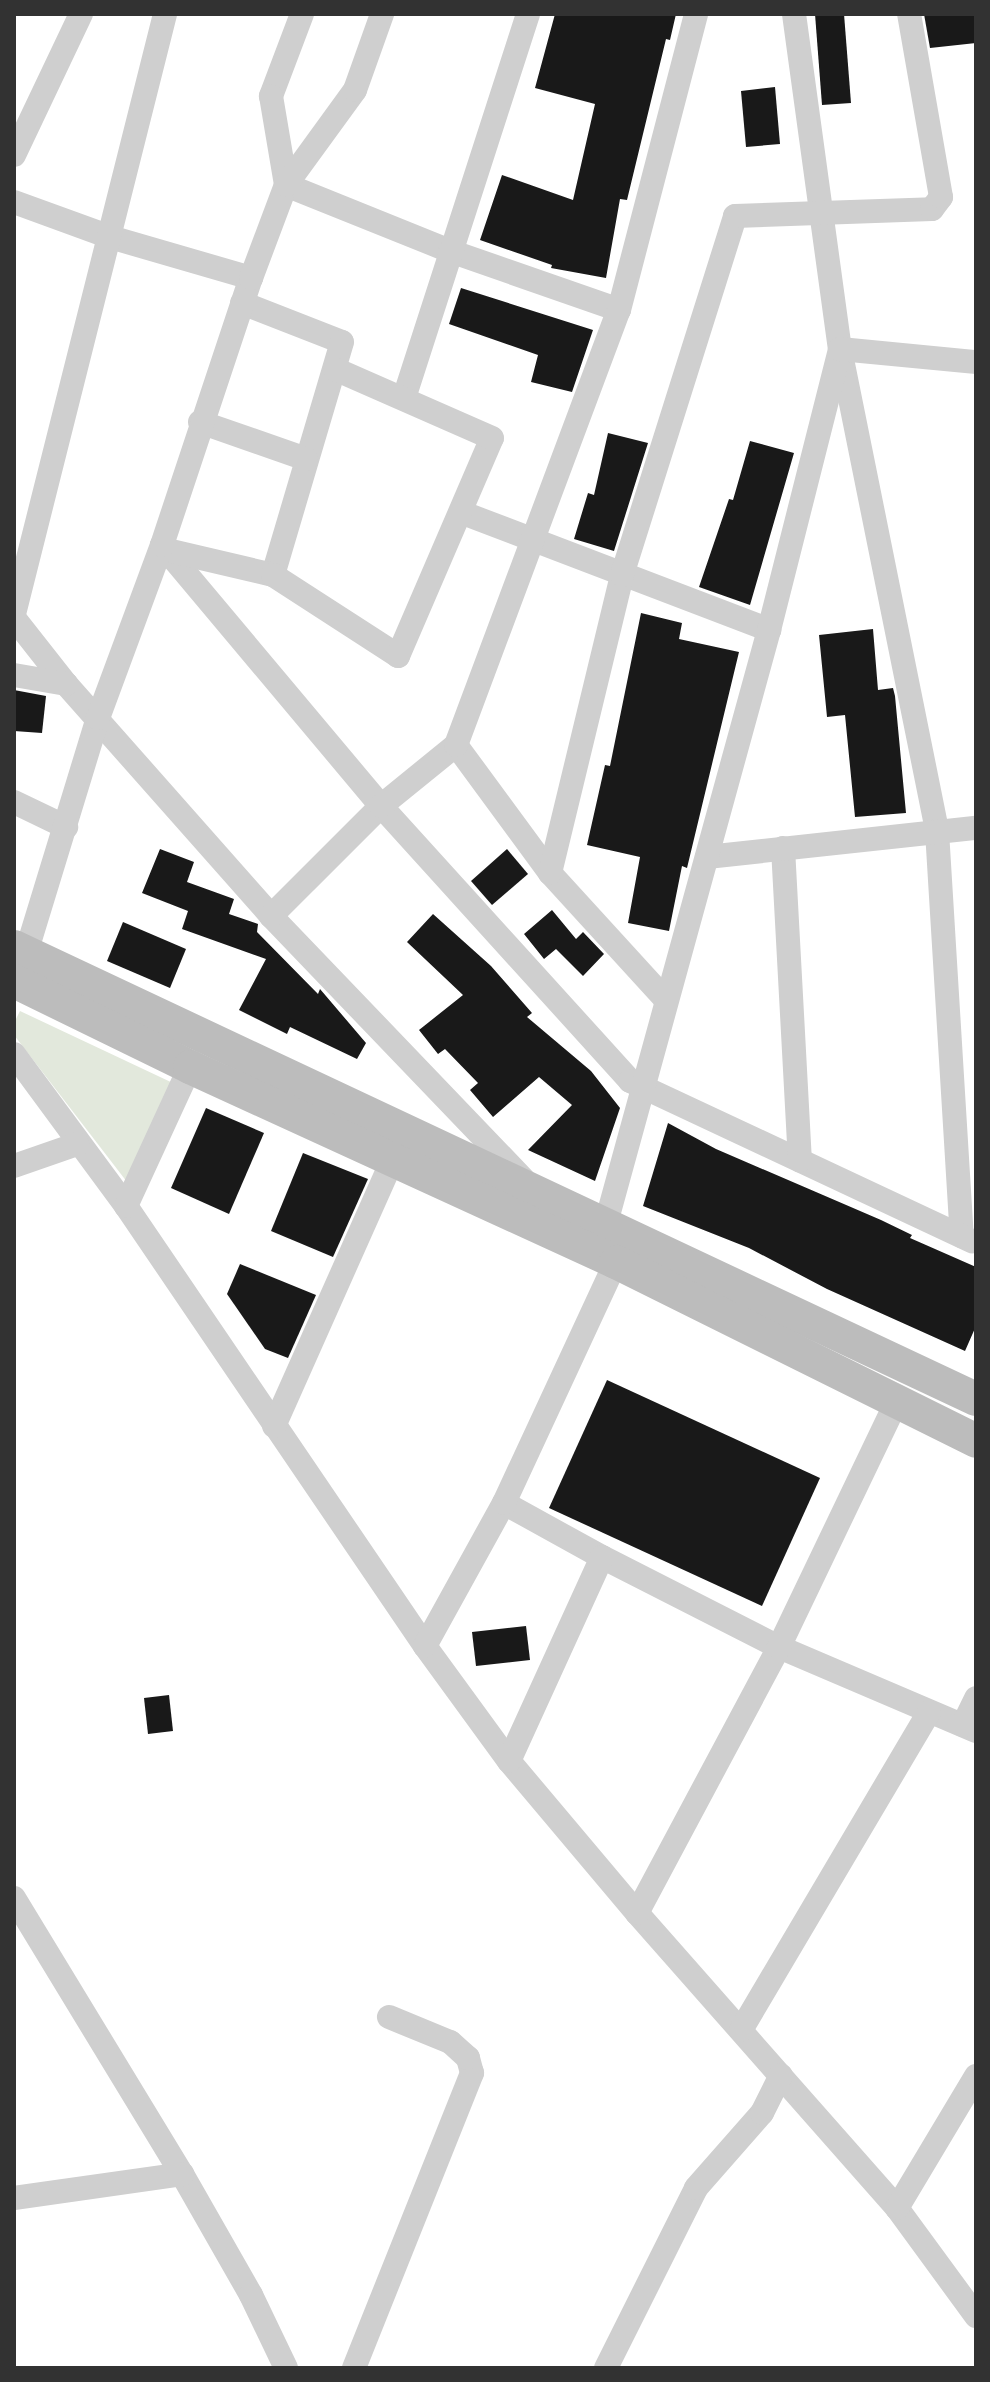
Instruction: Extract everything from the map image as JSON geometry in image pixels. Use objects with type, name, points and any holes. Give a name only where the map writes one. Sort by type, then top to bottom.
[{"type":"main road","points":[[18,960],[190,1067],[393,1159],[611,1242],[976,1399]]},
{"type":"main road","points":[[18,960],[533,1191],[611,1242],[976,1441]]},
{"type":"street","points":[[14,155],[81,14]]},
{"type":"street","points":[[165,14],[14,616],[66,684],[271,916],[533,1191]]},
{"type":"street","points":[[286,185],[271,96],[302,14]]},
{"type":"street","points":[[18,960],[66,827],[98,718],[167,548],[200,422],[286,185],[355,90],[382,14]]},
{"type":"street","points":[[404,398],[528,14]]},
{"type":"street","points":[[271,916],[381,806],[456,745],[619,310],[696,14]]},
{"type":"street","points":[[167,548],[381,806],[630,1081],[969,1240],[937,831],[840,349],[794,14]]},
{"type":"street","points":[[550,873],[622,575],[735,216],[932,209],[941,197],[909,14]]},
{"type":"street","points":[[286,185],[450,251],[619,310]]},
{"type":"street","points":[[14,202],[110,237],[251,278]]},
{"type":"street","points":[[242,303],[342,342],[273,575]]},
{"type":"street","points":[[840,349],[976,362]]},
{"type":"street","points":[[425,1646],[504,1503],[611,1242],[665,999],[769,630],[840,349]]},
{"type":"street","points":[[167,548],[273,575],[398,656],[463,513],[492,438],[335,369]]},
{"type":"street","points":[[200,422],[306,459]]},
{"type":"street","points":[[463,513],[769,630]]},
{"type":"street","points":[[14,675],[66,684]]},
{"type":"street","points":[[456,745],[550,873],[665,999]]},
{"type":"street","points":[[14,802],[66,827]]},
{"type":"street","points":[[707,857],[976,828]]},
{"type":"street","points":[[783,848],[800,1161]]},
{"type":"street","points":[[14,1054],[77,1144],[126,1206],[425,1646],[509,1761],[637,1913],[897,2208],[976,2316]]},
{"type":"street","points":[[126,1206],[190,1067]]},
{"type":"street","points":[[14,1166],[77,1144]]},
{"type":"street","points":[[274,1426],[393,1159]]},
{"type":"street","points":[[637,1913],[779,1647],[898,1399]]},
{"type":"street","points":[[504,1503],[779,1647],[929,1712],[969,1728],[976,1698]]},
{"type":"street","points":[[509,1761],[602,1557]]},
{"type":"street","points":[[741,2030],[929,1712]]},
{"type":"street","points":[[14,1898],[182,2174],[251,2295],[286,2368]]},
{"type":"street","points":[[354,2368],[472,2073],[468,2058],[450,2042],[389,2017]]},
{"type":"street","points":[[606,2368],[696,2188],[762,2113],[781,2075]]},
{"type":"street","points":[[897,2208],[976,2076]]},
{"type":"street","points":[[14,2198],[182,2174]]},
{"type":"shaded area","points":[[20,1011],[175,1084],[127,1182],[14,1035],[14,1023]]},
{"type":"building","points":[[555,14],[676,14],[670,40],[666,39],[627,200],[620,199],[606,278],[551,268],[552,265],[480,240],[502,175],[573,200],[595,104],[535,88]]},
{"type":"building","points":[[815,14],[844,14],[851,103],[822,105]]},
{"type":"building","points":[[924,14],[976,14],[976,43],[930,48]]},
{"type":"building","points":[[775,87],[780,144],[746,147],[741,91]]},
{"type":"building","points":[[461,288],[593,330],[572,392],[531,382],[538,355],[449,324]]},
{"type":"building","points":[[608,433],[648,443],[614,551],[574,539],[588,493],[594,495]]},
{"type":"building","points":[[750,441],[794,453],[750,605],[699,587],[729,499],[733,500]]},
{"type":"building","points":[[641,613],[682,623],[679,639],[739,652],[687,868],[682,866],[669,931],[628,923],[640,857],[587,845],[605,765],[610,766]]},
{"type":"building","points":[[873,629],[878,690],[893,688],[895,696],[906,813],[855,817],[845,715],[827,717],[819,635]]},
{"type":"building","points":[[14,690],[46,696],[42,733],[14,731]]},
{"type":"building","points":[[160,849],[194,862],[187,882],[234,899],[229,914],[258,924],[257,932],[318,994],[320,989],[366,1043],[357,1059],[290,1027],[287,1034],[239,1010],[266,959],[182,929],[188,911],[142,893]]},
{"type":"building","points":[[507,849],[528,874],[492,905],[471,881]]},
{"type":"building","points":[[552,910],[576,939],[583,932],[604,954],[583,976],[556,949],[544,959],[524,934]]},
{"type":"building","points":[[433,914],[491,966],[532,1013],[527,1017],[591,1071],[620,1108],[595,1181],[528,1150],[572,1105],[539,1077],[493,1117],[470,1090],[478,1083],[445,1049],[438,1054],[419,1030],[463,995],[407,942]]},
{"type":"building","points":[[123,922],[186,949],[170,988],[107,961]]},
{"type":"building","points":[[206,1108],[264,1133],[229,1214],[171,1188]]},
{"type":"building","points":[[668,1123],[716,1149],[881,1220],[912,1235],[910,1238],[976,1267],[976,1326],[965,1351],[827,1289],[749,1248],[643,1206]]},
{"type":"building","points":[[303,1153],[368,1179],[333,1257],[271,1231]]},
{"type":"building","points":[[240,1264],[316,1295],[288,1358],[265,1349],[227,1294]]},
{"type":"building","points":[[607,1380],[820,1478],[762,1606],[549,1508]]},
{"type":"building","points":[[526,1626],[530,1660],[476,1666],[472,1632]]},
{"type":"building","points":[[169,1695],[173,1731],[148,1734],[144,1698]]}]
